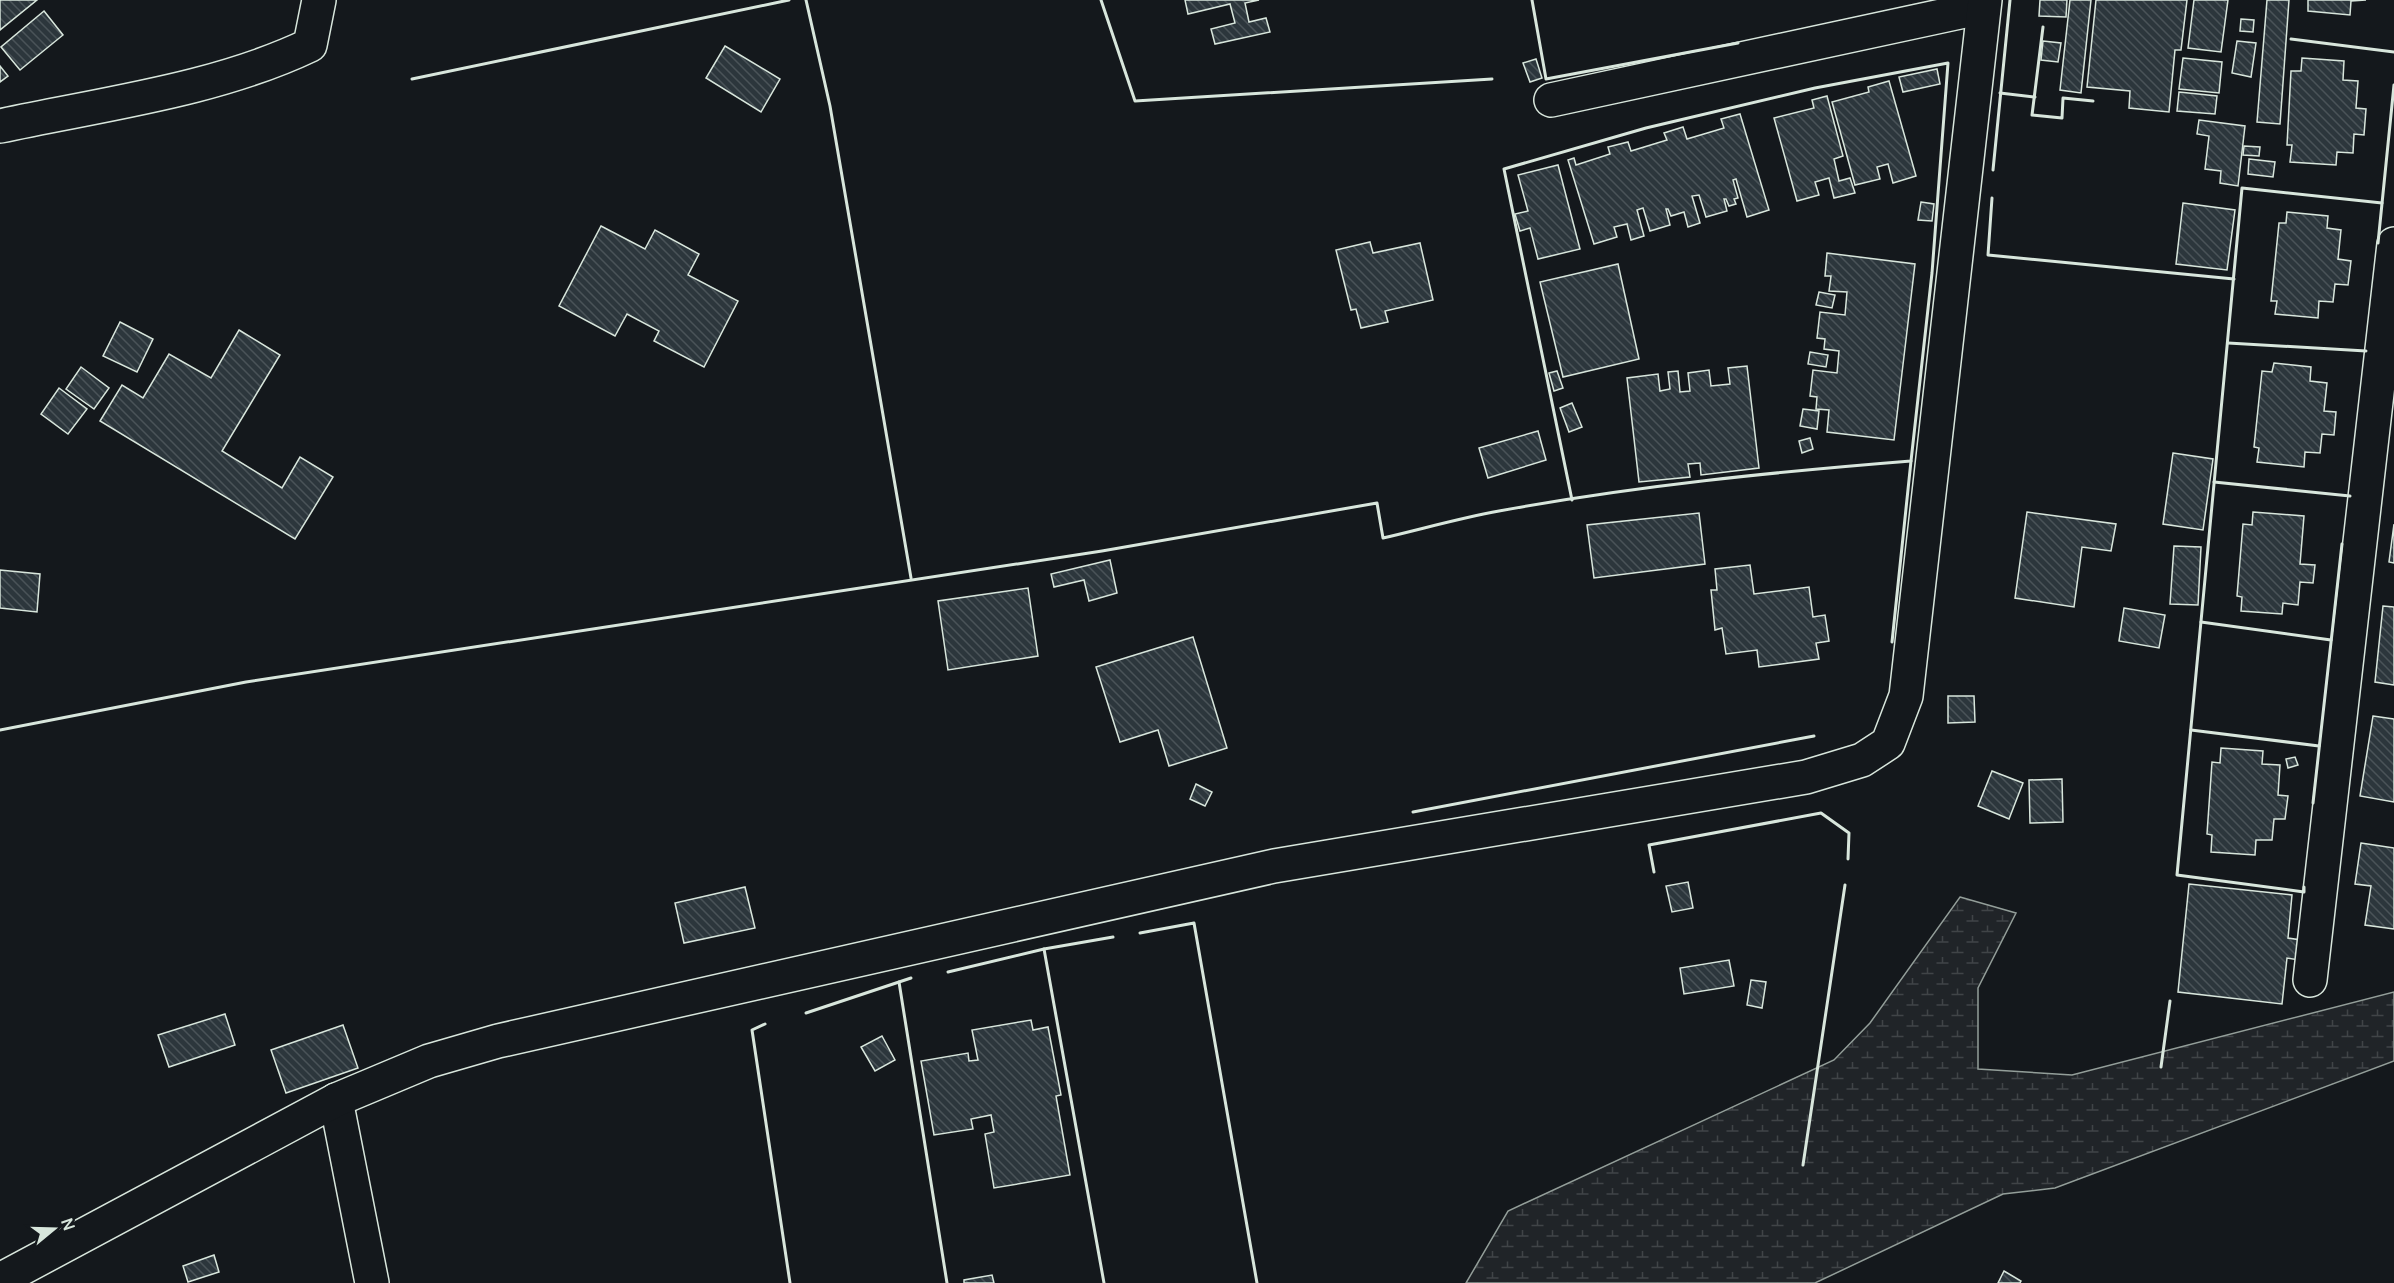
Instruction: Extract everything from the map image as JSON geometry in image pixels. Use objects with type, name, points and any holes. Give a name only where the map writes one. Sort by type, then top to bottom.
[{"type":"street","points":[[0,126],[198,83],[270,64],[310,45],[319,0]]},
{"type":"street","points":[[0,1280],[336,1100],[429,1061],[498,1041],[1274,866],[1806,777],[1862,760],[1888,743],[1906,696],[1984,3],[1551,100]]},
{"type":"street","points":[[2310,980],[2394,244]]},
{"type":"street","points":[[336,1100],[372,1283]]},
{"type":"green space","points":[[1960,897],[2016,913],[1978,988],[1978,1069],[2072,1075],[2394,992],[2394,1061],[2055,1188],[2003,1194],[1815,1283],[1466,1283],[1508,1211],[1834,1060],[1870,1023]]},
{"type":"building","points":[[0,0],[37,0],[0,30]]},
{"type":"building","points":[[1185,0],[1259,0],[1245,3],[1249,22],[1266,18],[1270,32],[1215,44],[1211,29],[1235,23],[1230,4],[1188,14]]},
{"type":"building","points":[[2040,0],[2067,0],[2066,17],[2039,16]]},
{"type":"building","points":[[2070,0],[2091,0],[2081,93],[2060,90]]},
{"type":"building","points":[[2096,0],[2187,0],[2181,50],[2175,50],[2169,112],[2129,108],[2130,91],[2087,87]]},
{"type":"building","points":[[2194,0],[2228,0],[2221,52],[2188,48]]},
{"type":"building","points":[[2267,0],[2289,0],[2280,124],[2257,122]]},
{"type":"building","points":[[2308,0],[2366,0],[2351,1],[2350,15],[2308,11]]},
{"type":"building","points":[[44,11],[63,35],[20,70],[1,47]]},
{"type":"building","points":[[2241,19],[2254,20],[2253,32],[2240,31]]},
{"type":"building","points":[[2043,41],[2061,43],[2058,62],[2041,60]]},
{"type":"building","points":[[2237,41],[2256,43],[2251,77],[2232,73]]},
{"type":"building","points":[[725,46],[780,79],[761,112],[706,78]]},
{"type":"building","points":[[2183,58],[2222,62],[2219,93],[2179,89]]},
{"type":"building","points":[[2302,58],[2344,61],[2343,80],[2358,81],[2356,108],[2366,109],[2364,135],[2354,134],[2353,153],[2337,152],[2336,165],[2290,162],[2292,145],[2287,145],[2291,71],[2301,71]]},
{"type":"building","points":[[1536,59],[1542,78],[1530,82],[1523,63]]},
{"type":"building","points":[[0,66],[8,76],[0,82]]},
{"type":"building","points":[[1937,69],[1940,84],[1903,92],[1899,77]]},
{"type":"building","points":[[1889,81],[1916,176],[1893,183],[1888,164],[1877,167],[1880,179],[1855,185],[1832,102],[1869,92],[1868,87]]},
{"type":"building","points":[[2179,92],[2217,96],[2215,114],[2177,111]]},
{"type":"building","points":[[1827,96],[1843,156],[1834,159],[1839,181],[1850,178],[1855,193],[1834,198],[1829,178],[1815,182],[1819,195],[1797,201],[1774,118],[1814,108],[1812,100]]},
{"type":"building","points":[[1740,114],[1769,210],[1747,217],[1736,179],[1733,180],[1738,198],[1734,199],[1736,204],[1729,206],[1724,199],[1727,211],[1706,217],[1699,195],[1692,196],[1700,223],[1688,227],[1684,212],[1671,216],[1666,209],[1670,225],[1650,231],[1643,208],[1637,210],[1644,236],[1631,240],[1627,224],[1614,227],[1617,237],[1594,244],[1568,160],[1574,158],[1576,165],[1610,154],[1608,147],[1628,142],[1631,151],[1667,140],[1664,133],[1683,127],[1687,139],[1724,128],[1721,119]]},
{"type":"building","points":[[2199,120],[2245,126],[2238,186],[2220,183],[2221,171],[2205,169],[2209,136],[2197,134]]},
{"type":"building","points":[[2244,146],[2260,147],[2259,156],[2243,155]]},
{"type":"building","points":[[2249,159],[2275,162],[2273,177],[2248,174]]},
{"type":"building","points":[[1558,165],[1580,249],[1538,259],[1530,228],[1520,231],[1515,214],[1528,211],[1518,175]]},
{"type":"building","points":[[1921,202],[1934,204],[1932,221],[1918,220]]},
{"type":"building","points":[[2183,203],[2235,210],[2227,270],[2176,264]]},
{"type":"building","points":[[2287,212],[2328,216],[2327,228],[2341,230],[2338,259],[2351,261],[2348,285],[2335,284],[2333,302],[2319,301],[2318,318],[2275,314],[2277,301],[2271,301],[2279,223],[2286,223]]},
{"type":"building","points":[[601,226],[645,249],[655,230],[699,254],[688,275],[738,301],[704,367],[654,341],[659,331],[627,314],[615,336],[559,306]]},
{"type":"building","points":[[1370,242],[1373,253],[1420,243],[1433,300],[1385,311],[1388,322],[1361,328],[1356,309],[1351,310],[1336,250]]},
{"type":"building","points":[[1827,253],[1915,264],[1894,440],[1827,432],[1829,410],[1816,409],[1817,397],[1810,396],[1813,370],[1837,373],[1839,351],[1824,349],[1825,339],[1817,338],[1820,312],[1845,315],[1847,292],[1829,291],[1831,276],[1825,276]]},
{"type":"building","points":[[1618,264],[1639,359],[1563,377],[1540,282]]},
{"type":"building","points":[[1819,292],[1835,295],[1832,308],[1816,305]]},
{"type":"building","points":[[120,322],[153,339],[137,372],[103,356]]},
{"type":"building","points":[[239,330],[280,355],[222,451],[282,488],[300,457],[333,477],[295,539],[100,421],[122,385],[143,398],[169,354],[211,378]]},
{"type":"building","points":[[1810,352],[1828,355],[1826,367],[1808,364]]},
{"type":"building","points":[[2274,363],[2311,367],[2310,381],[2327,383],[2324,411],[2336,412],[2334,435],[2322,434],[2320,453],[2305,452],[2304,467],[2257,462],[2259,448],[2254,447],[2262,371],[2272,372]]},
{"type":"building","points":[[1747,366],[1759,468],[1701,475],[1700,463],[1688,464],[1690,477],[1639,482],[1627,378],[1658,374],[1660,391],[1670,389],[1668,372],[1678,371],[1680,392],[1690,391],[1688,373],[1709,370],[1711,386],[1730,384],[1728,368]]},
{"type":"building","points":[[81,367],[109,388],[94,409],[66,389]]},
{"type":"building","points":[[1557,371],[1563,388],[1554,391],[1549,373]]},
{"type":"building","points":[[59,388],[87,409],[68,434],[41,414]]},
{"type":"building","points":[[1572,403],[1582,427],[1569,432],[1560,408]]},
{"type":"building","points":[[1803,409],[1819,411],[1817,429],[1800,426]]},
{"type":"building","points":[[1538,431],[1546,460],[1488,478],[1479,448]]},
{"type":"building","points":[[1810,438],[1813,449],[1802,453],[1799,441]]},
{"type":"building","points":[[2173,453],[2213,459],[2203,530],[2163,524]]},
{"type":"building","points":[[2027,512],[2116,524],[2111,551],[2082,547],[2074,607],[2015,598]]},
{"type":"building","points":[[2253,512],[2304,516],[2300,564],[2315,565],[2313,583],[2300,582],[2298,605],[2283,603],[2282,614],[2241,611],[2242,597],[2237,596],[2243,524],[2252,525]]},
{"type":"building","points":[[1699,513],[1705,564],[1594,578],[1587,525]]},
{"type":"building","points":[[2394,524],[2394,563],[2389,562]]},
{"type":"building","points":[[2174,546],[2201,547],[2198,605],[2170,604]]},
{"type":"building","points":[[1110,560],[1117,593],[1089,601],[1084,580],[1054,587],[1051,574]]},
{"type":"building","points":[[1750,565],[1754,594],[1809,587],[1813,617],[1825,615],[1829,641],[1816,643],[1819,659],[1759,667],[1757,650],[1726,654],[1722,628],[1715,630],[1711,590],[1717,590],[1715,569]]},
{"type":"building","points":[[0,570],[40,574],[37,612],[0,608]]},
{"type":"building","points":[[1028,588],[1038,656],[948,670],[938,601]]},
{"type":"building","points":[[2383,606],[2394,607],[2394,685],[2375,682]]},
{"type":"building","points":[[2124,608],[2165,615],[2159,648],[2119,641]]},
{"type":"building","points":[[1193,637],[1227,748],[1169,766],[1158,730],[1120,742],[1096,667]]},
{"type":"building","points":[[1948,696],[1974,696],[1975,722],[1948,723]]},
{"type":"building","points":[[2373,716],[2394,719],[2394,802],[2360,796]]},
{"type":"building","points":[[2221,748],[2263,751],[2262,764],[2280,765],[2278,795],[2288,796],[2285,819],[2274,819],[2272,840],[2256,840],[2255,855],[2211,852],[2212,835],[2207,834],[2212,762],[2220,763]]},
{"type":"building","points":[[2295,757],[2298,765],[2288,768],[2286,759]]},
{"type":"building","points":[[1992,771],[2023,783],[2009,819],[1978,806]]},
{"type":"building","points":[[2062,779],[2063,822],[2030,823],[2029,780]]},
{"type":"building","points":[[1196,784],[1212,792],[1205,806],[1190,799]]},
{"type":"building","points":[[2361,843],[2394,848],[2394,929],[2365,925],[2371,886],[2355,884]]},
{"type":"building","points":[[1688,882],[1693,908],[1672,912],[1666,886]]},
{"type":"building","points":[[2189,884],[2292,895],[2288,938],[2301,940],[2299,960],[2287,958],[2282,1004],[2178,992]]},
{"type":"building","points":[[745,887],[755,928],[684,943],[675,903]]},
{"type":"building","points":[[1729,960],[1734,986],[1684,994],[1680,968]]},
{"type":"building","points":[[1751,980],[1766,982],[1762,1008],[1747,1005]]},
{"type":"building","points":[[225,1014],[235,1045],[169,1067],[158,1035]]},
{"type":"building","points":[[1031,1020],[1033,1030],[1048,1027],[1061,1095],[1056,1096],[1070,1175],[994,1188],[985,1134],[994,1132],[991,1115],[971,1119],[973,1129],[934,1135],[921,1061],[968,1053],[969,1061],[978,1060],[972,1030]]},
{"type":"building","points":[[343,1025],[358,1068],[286,1093],[271,1050]]},
{"type":"building","points":[[882,1036],[895,1060],[875,1071],[861,1047]]},
{"type":"building","points":[[214,1255],[219,1272],[188,1282],[183,1266]]},
{"type":"building","points":[[2004,1271],[2021,1281],[2020,1283],[1998,1283]]},
{"type":"building","points":[[992,1275],[994,1283],[964,1283],[964,1280]]},
{"type":"wall","points":[[412,79],[789,0]]},
{"type":"wall","points":[[806,0],[830,106],[911,578]]},
{"type":"wall","points":[[1101,0],[1135,101],[1492,79]]},
{"type":"wall","points":[[1532,0],[1546,79],[1738,43]]},
{"type":"wall","points":[[1993,170],[2010,0]]},
{"type":"wall","points":[[2043,27],[2032,115],[2062,118],[2063,98],[2093,101]]},
{"type":"wall","points":[[2291,39],[2394,52]]},
{"type":"wall","points":[[0,730],[246,682],[1102,551],[1377,503],[1383,538],[1484,514],[1550,502],[1601,494],[1756,475],[1911,461],[1932,273],[1948,63],[1815,88],[1646,128],[1504,169],[1572,500]]},
{"type":"wall","points":[[2378,243],[2394,85]]},
{"type":"wall","points":[[2000,93],[2035,97]]},
{"type":"wall","points":[[2304,887],[2304,892],[2177,875],[2242,188],[2382,203]]},
{"type":"wall","points":[[1992,198],[1988,255],[2234,279]]},
{"type":"wall","points":[[2228,343],[2366,351]]},
{"type":"wall","points":[[1892,642],[1911,461]]},
{"type":"wall","points":[[2214,482],[2350,496]]},
{"type":"wall","points":[[2313,803],[2342,544]]},
{"type":"wall","points":[[2201,622],[2331,640]]},
{"type":"wall","points":[[2191,730],[2319,746]]},
{"type":"wall","points":[[1413,812],[1814,736]]},
{"type":"wall","points":[[1654,872],[1649,845],[1821,813],[1849,833],[1848,859]]},
{"type":"wall","points":[[1803,1165],[1845,885]]},
{"type":"wall","points":[[1140,933],[1194,923],[1257,1283]]},
{"type":"wall","points":[[948,972],[1044,949],[1113,937]]},
{"type":"wall","points":[[1044,949],[1104,1283]]},
{"type":"wall","points":[[806,1013],[911,978]]},
{"type":"wall","points":[[899,982],[947,1283]]},
{"type":"wall","points":[[2161,1067],[2170,1001]]},
{"type":"wall","points":[[765,1024],[752,1030],[790,1283]]}]
